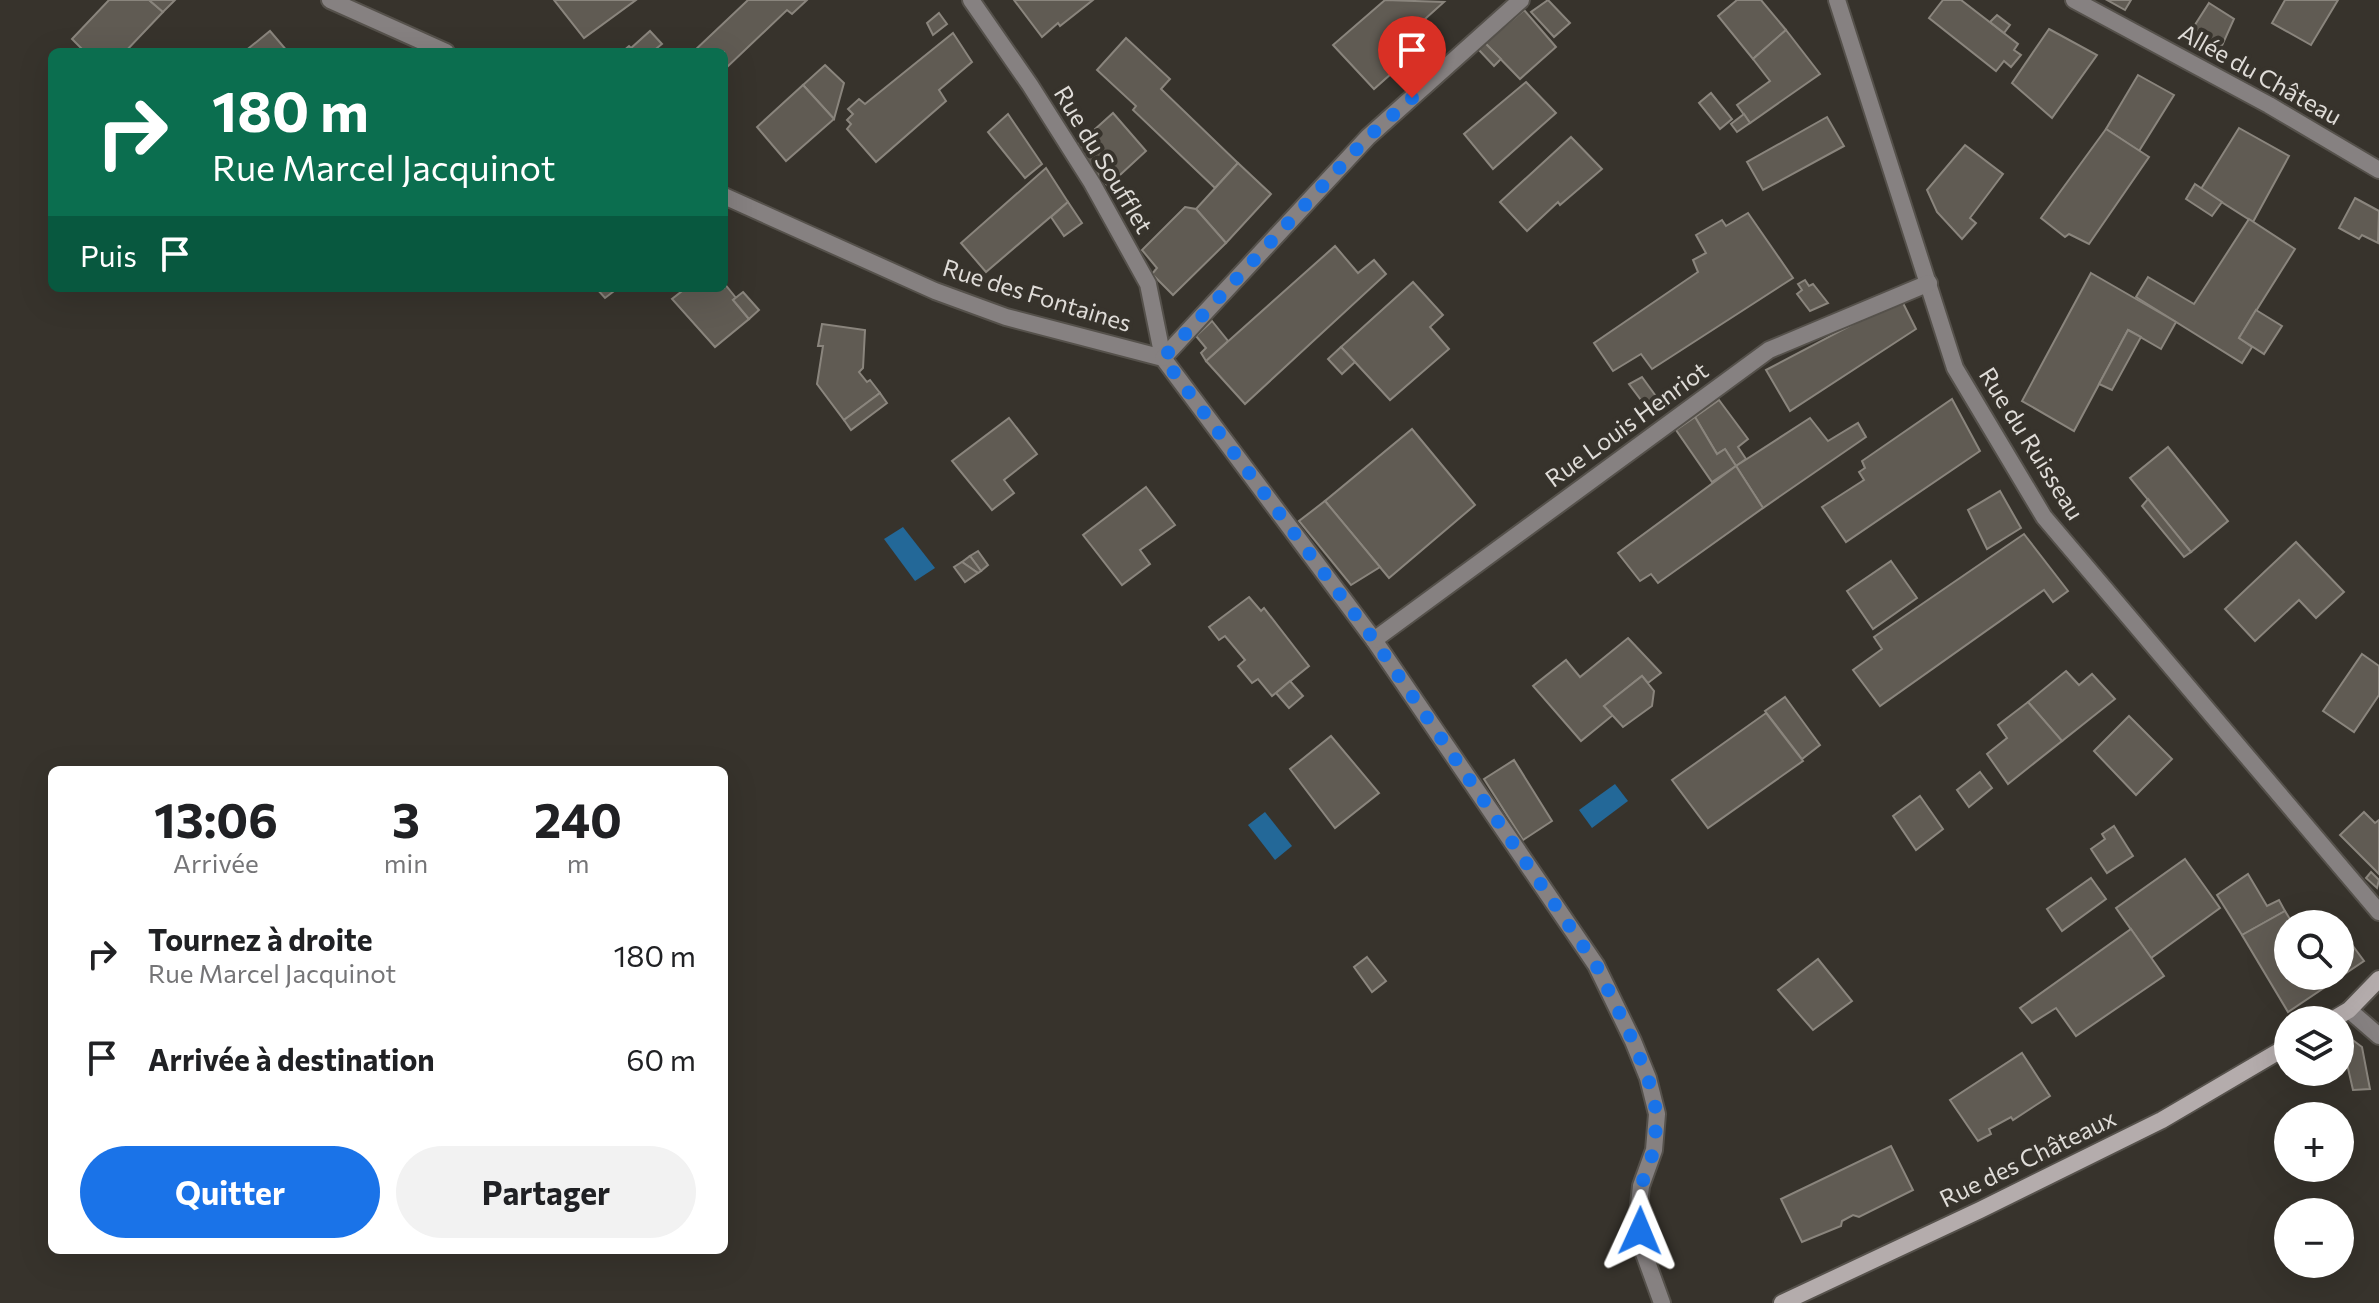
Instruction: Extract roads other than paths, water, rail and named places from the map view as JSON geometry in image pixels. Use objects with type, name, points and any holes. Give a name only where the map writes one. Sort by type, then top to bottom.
[{"type":"street","points":[[330,0],[437,48]]},
{"type":"street","name":"Rue du Soufflet","points":[[971,0],[1092,183],[1148,284],[1163,358]]},
{"type":"street","points":[[1521,0],[1368,137],[1163,358],[1374,640],[1596,965],[1633,1041],[1648,1078],[1657,1114],[1654,1150],[1641,1186],[1638,1214],[1642,1248],[1662,1303]]},
{"type":"street","name":"Rue du Ruisseau","points":[[1837,0],[1955,368],[2044,517],[2379,912]]},
{"type":"street","name":"Allée du Château","points":[[2074,0],[2269,105],[2379,170]]},
{"type":"street","name":"Rue des Fontaines","points":[[728,198],[866,262],[978,306],[1071,336],[1163,358]]},
{"type":"street","name":"Rue Louis Henriot","points":[[1374,640],[1769,350],[1929,283]]},
{"type":"street","points":[[2353,1006],[2379,979]]},
{"type":"street","points":[[2354,1014],[2379,1036]]},
{"type":"street","name":"Rue des Châteaux","points":[[1782,1303],[2162,1120],[2274,1054]]},
{"type":"water","points":[[903,527],[935,568],[915,581],[884,539]]},
{"type":"water","points":[[1615,784],[1628,801],[1592,828],[1579,810]]},
{"type":"water","points":[[1265,812],[1292,846],[1275,860],[1248,825]]}]
